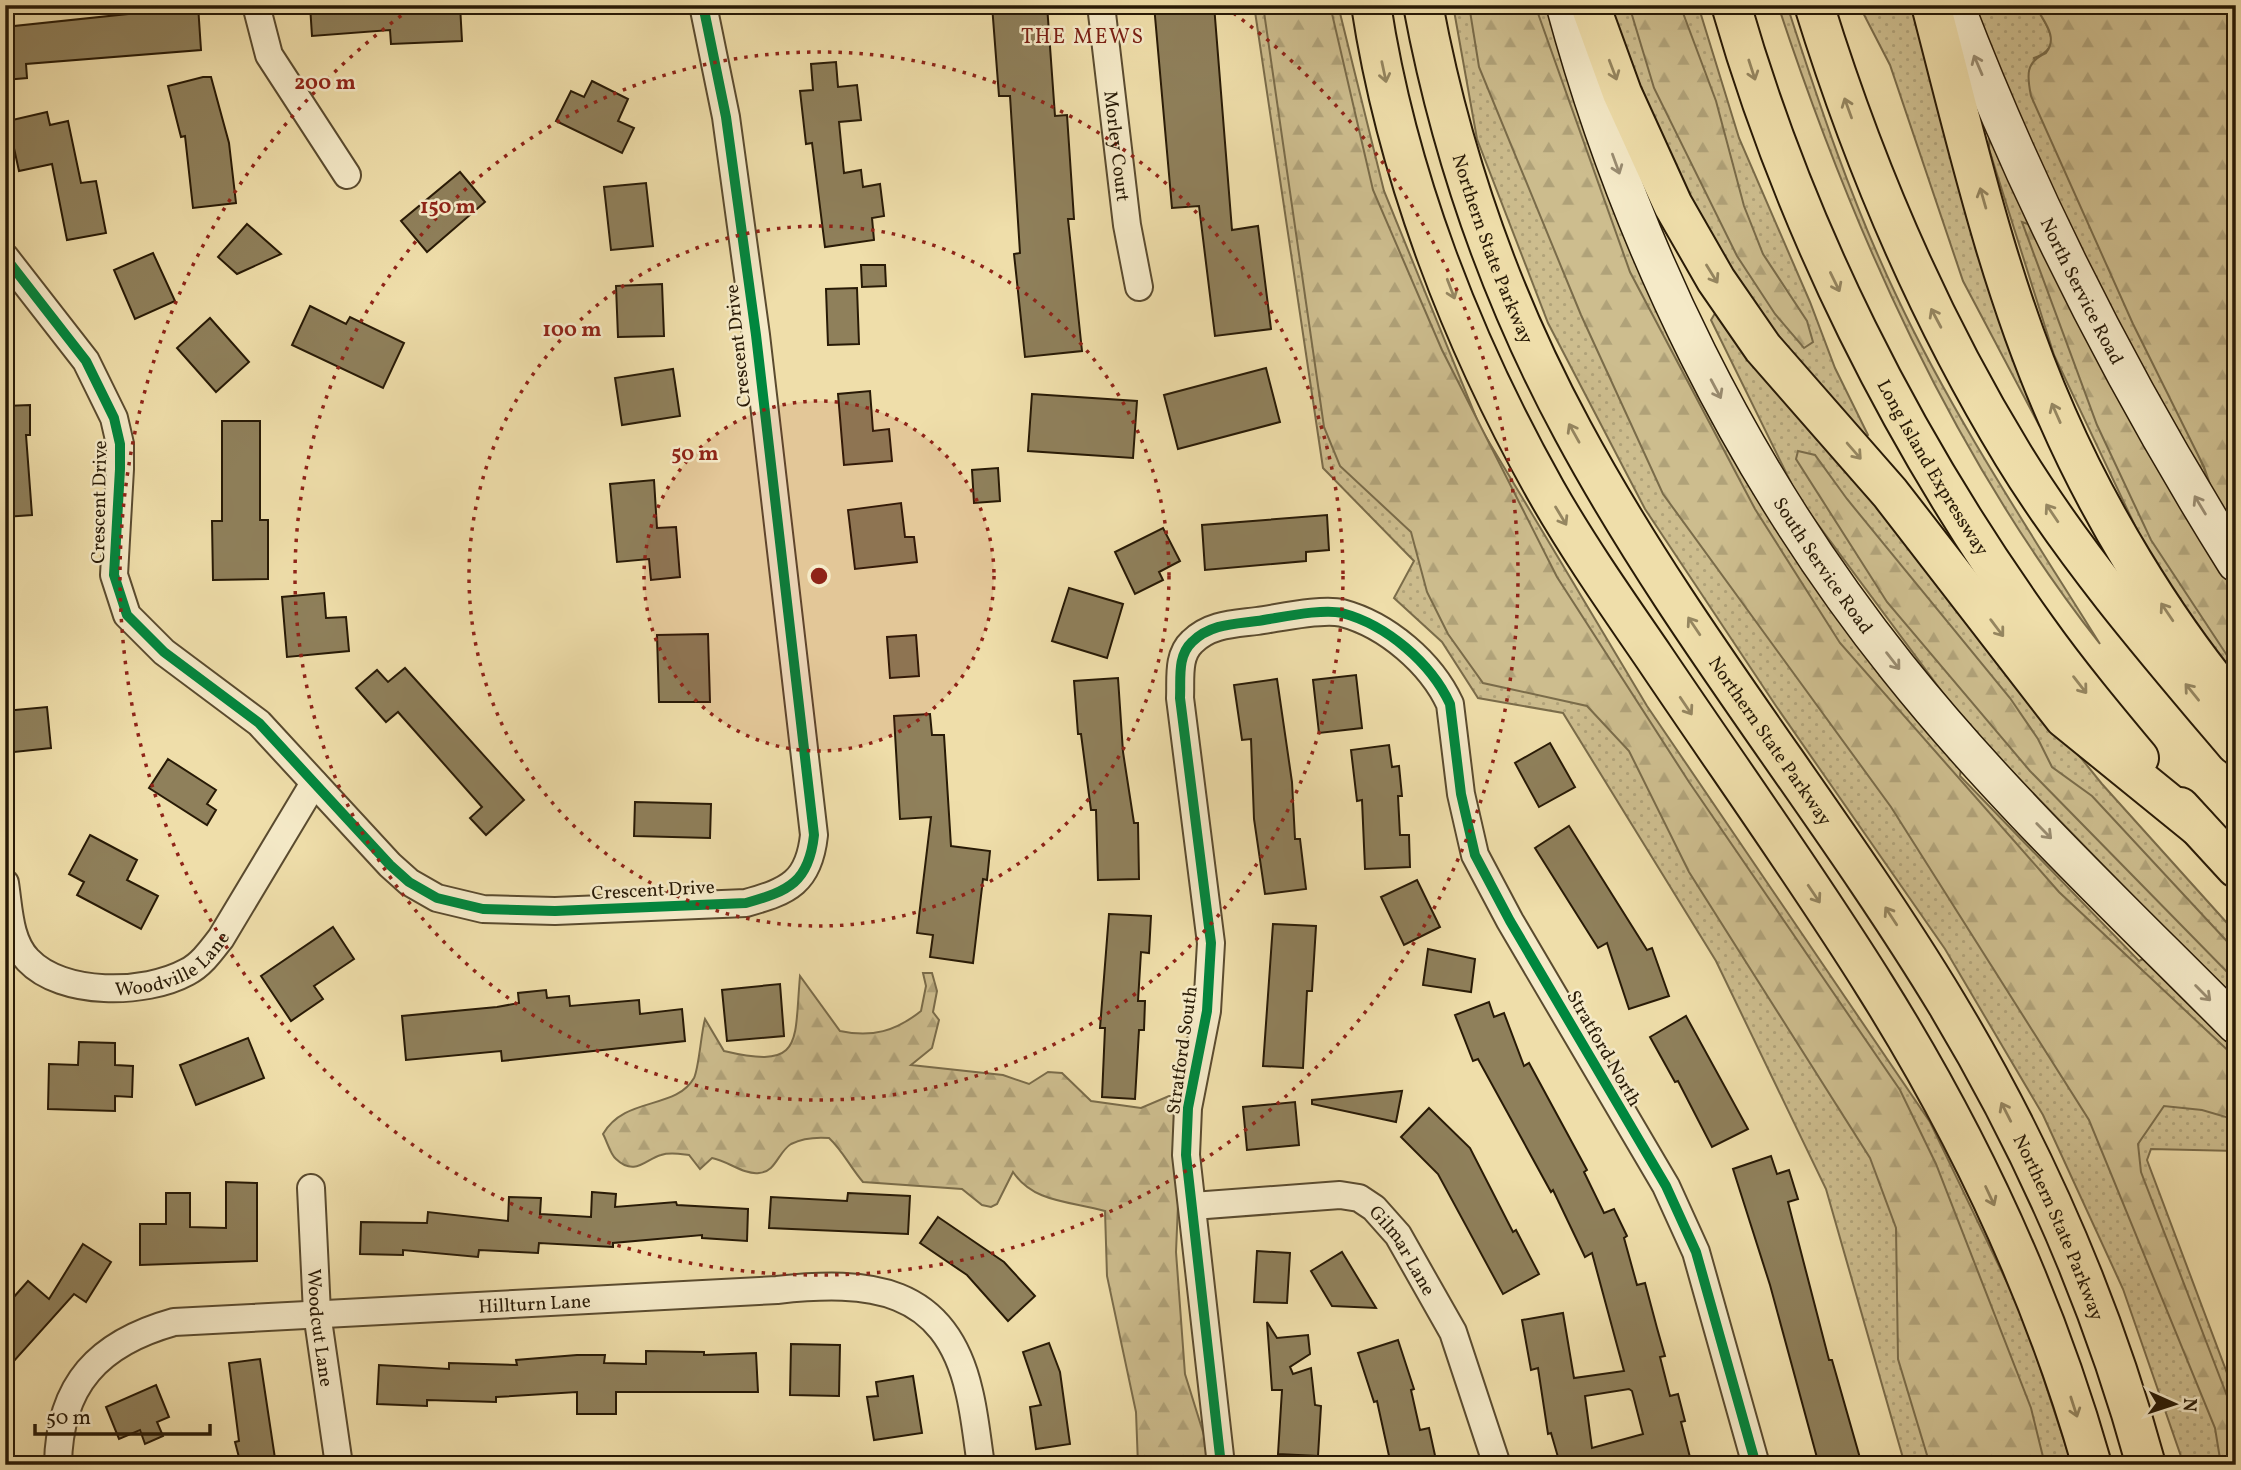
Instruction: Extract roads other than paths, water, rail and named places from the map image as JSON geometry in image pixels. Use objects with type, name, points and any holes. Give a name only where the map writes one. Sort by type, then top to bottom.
[{"type":"highway","points":[[1371,5],[1390,100],[1426,223],[1472,343],[1509,422],[1547,493],[1593,568],[1852,950],[1919,1060],[1960,1135],[2018,1259],[2046,1328],[2092,1465]]},
{"type":"highway","name":"Northern State Parkway","points":[[1423,5],[1436,72],[1476,210],[1517,315],[1553,394],[1635,536],[1879,898],[1970,1044],[2028,1155],[2081,1275],[2121,1382],[2146,1465]]},
{"type":"highway","points":[[1590,5],[1622,93],[1673,205],[1716,280],[1763,348],[1904,511],[2064,718],[2197,826]]},
{"type":"highway","name":"Long Island Expressway","points":[[1731,5],[1763,104],[1826,264],[1863,340],[1931,464],[2038,631],[2197,826],[2236,869]]},
{"type":"highway","points":[[1814,5],[1851,116],[1896,231],[1932,309],[1972,384],[2014,457],[2060,525],[2236,745]]},
{"type":"highway","points":[[1931,5],[1998,252],[2057,418],[2125,545],[2167,612],[2236,706]]},
{"type":"main road","name":"South Service Road","points":[[1565,5],[1606,136],[1668,291],[1727,410],[1798,529],[1837,587],[1899,669],[1974,757],[2236,1025]]},
{"type":"main road","name":"North Service Road","points":[[1955,5],[2032,190],[2098,326],[2165,447],[2236,563]]},
{"type":"street","points":[[256,5],[269,55],[347,175]]},
{"type":"street","name":"Crescent Drive","points":[[5,257],[86,361],[114,418],[120,444],[120,469],[114,575],[127,615],[164,652],[259,723],[409,882],[437,898],[483,909],[555,911],[746,903],[775,894],[790,887],[804,873],[811,856],[814,835],[728,131],[703,5]]},
{"type":"street","name":"Morley Court","points":[[1101,5],[1128,225],[1139,287]]},
{"type":"street","name":"Stratford North","points":[[1191,643],[1212,628],[1289,616],[1341,612],[1389,633],[1444,691],[1450,704],[1461,794],[1475,855],[1510,921],[1666,1186],[1696,1252],[1756,1465]]},
{"type":"street","name":"Stratford South","points":[[1191,643],[1181,659],[1180,698],[1211,943],[1207,1011],[1188,1108],[1186,1155],[1221,1465]]},
{"type":"street","name":"Woodville Lane","points":[[5,883],[15,939],[27,960],[52,979],[73,986],[124,987],[170,979],[188,972],[205,959],[221,938],[314,783]]},
{"type":"street","name":"Woodcut Lane","points":[[311,1188],[317,1313],[339,1465]]},
{"type":"street","name":"Gilmar Lane","points":[[1193,1206],[1340,1195],[1359,1198],[1374,1208],[1398,1235],[1453,1332],[1497,1465]]},
{"type":"street","name":"Hillturn Lane","points":[[58,1465],[61,1424],[71,1395],[97,1359],[115,1345],[140,1332],[174,1322],[777,1290],[829,1284],[863,1286],[905,1300],[921,1309],[944,1332],[957,1355],[970,1392],[981,1465]]},
{"type":"district","name":"THE MEWS","points":[[1083,36]]}]
